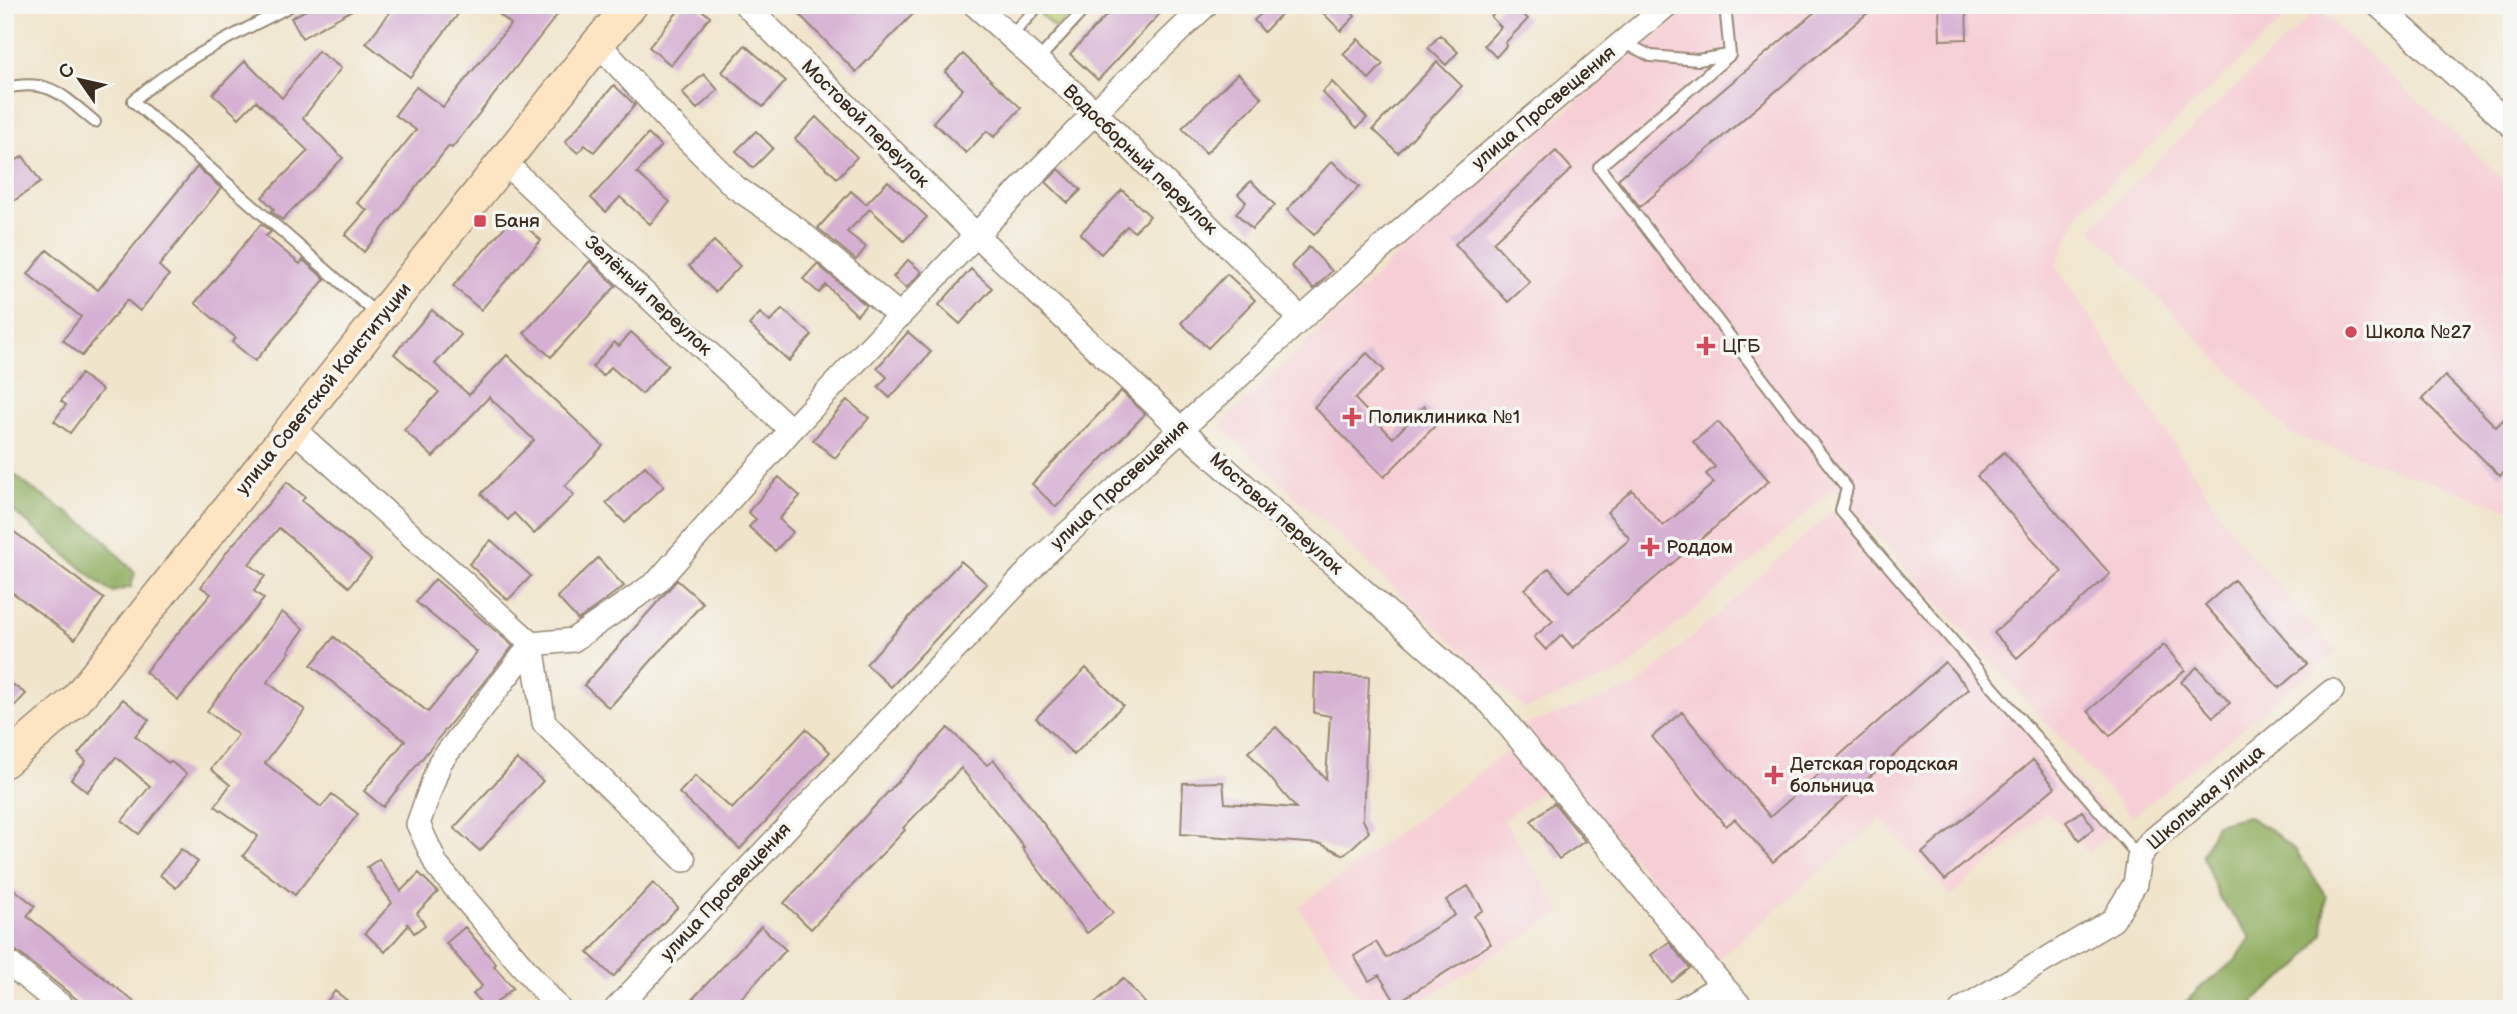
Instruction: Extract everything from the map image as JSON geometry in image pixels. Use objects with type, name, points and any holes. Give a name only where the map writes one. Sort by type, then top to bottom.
[{"type":"main road","name":"улица Советской Конституции","points":[[5,761],[76,700],[631,5]]},
{"type":"street","name":"Мостовой переулок","points":[[746,5],[976,234],[1181,429],[1491,704],[1722,985]]},
{"type":"street","name":"Водосборный переулок","points":[[975,5],[1095,112],[1301,318]]},
{"type":"street","points":[[559,1009],[437,866],[418,824],[440,762],[532,644],[573,640],[657,582],[791,430],[976,234],[1095,112],[1206,5]]},
{"type":"street","name":"улица Просвещения","points":[[616,1009],[1043,556],[1301,318],[1471,169],[1667,5]]},
{"type":"street","points":[[2378,5],[2512,126]]},
{"type":"street","points":[[598,43],[667,119],[735,187],[797,229],[900,316]]},
{"type":"street","name":"Зелёный переулок","points":[[504,162],[791,430]]},
{"type":"street","points":[[292,428],[532,644],[544,723],[684,860]]},
{"type":"street","name":"Школьная улица","points":[[1962,1009],[2113,920],[2135,884],[2140,857],[2150,842],[2332,691]]},
{"type":"street","points":[[5,960],[65,1009]]},
{"type":"street","points":[[1682,1009],[1722,985],[1743,1009]]},
{"type":"lane","points":[[292,5],[183,64],[154,82],[133,102],[381,318]]},
{"type":"lane","points":[[1010,37],[1039,5]]},
{"type":"lane","points":[[1037,61],[1088,5]]},
{"type":"lane","points":[[1725,5],[1730,55]]},
{"type":"lane","points":[[1623,42],[1651,55],[1698,60],[1730,55]]},
{"type":"lane","points":[[1730,55],[1598,167],[1847,488],[1841,510],[2140,857]]},
{"type":"lane","points":[[5,88],[29,83],[44,85],[56,91],[94,122]]},
{"type":"shaded area","name":"ЦГБ","points":[[1692,5],[2299,5],[2080,212],[2056,266],[2242,546],[2337,652],[2132,817],[1835,489],[1622,672],[1525,709],[1220,426],[1401,251]]},
{"type":"shaded area","name":"Школа №27","points":[[2318,9],[2512,187],[2512,510],[2291,434],[2091,229],[2145,172]]},
{"type":"shaded area","name":"Детская городская больница","points":[[1833,511],[2119,827],[2088,853],[2047,812],[1951,896],[1881,819],[1717,960],[1525,725],[1637,686]]},
{"type":"shaded area","points":[[1507,752],[1545,790],[1503,820],[1562,912],[1409,1009],[1366,1009],[1298,907]]},
{"type":"green space","points":[[1050,5],[1066,5],[1073,11],[1056,30],[1041,15]]},
{"type":"green space","points":[[5,467],[98,533],[135,573],[131,587],[112,592],[104,587],[11,509],[5,507]]},
{"type":"green space","points":[[2247,816],[2271,830],[2296,851],[2326,896],[2323,934],[2299,966],[2255,999],[2254,1009],[2172,1009],[2181,1007],[2202,986],[2235,961],[2251,937],[2220,899],[2202,855],[2216,824]]},
{"type":"building","points":[[315,5],[361,5],[302,38],[291,18]]},
{"type":"building","points":[[396,5],[465,5],[410,77],[366,43]]},
{"type":"building","points":[[488,5],[565,5],[452,148],[449,146],[364,252],[345,235],[367,210],[357,203],[416,130],[395,115],[416,87],[443,107],[511,24]]},
{"type":"building","points":[[683,5],[696,5],[710,17],[671,65],[649,47]]},
{"type":"building","points":[[790,5],[922,5],[856,72]]},
{"type":"building","points":[[1116,5],[1168,5],[1098,80],[1070,54]]},
{"type":"building","points":[[1271,5],[1290,5],[1264,32],[1254,20]]},
{"type":"building","points":[[1332,5],[1344,5],[1355,16],[1341,31],[1324,14]]},
{"type":"building","points":[[1502,5],[1513,5],[1528,19],[1505,43],[1507,45],[1496,57],[1484,45],[1501,27],[1491,17]]},
{"type":"building","points":[[1823,5],[1877,5],[1640,207],[1618,179]]},
{"type":"building","points":[[1939,5],[1966,5],[1967,39],[1940,40]]},
{"type":"building","points":[[1440,35],[1458,52],[1446,65],[1428,48]]},
{"type":"building","points":[[1358,39],[1383,64],[1369,79],[1343,54]]},
{"type":"building","points":[[745,45],[786,81],[763,107],[722,72]]},
{"type":"building","points":[[318,51],[341,68],[303,118],[343,158],[282,220],[271,211],[274,209],[262,197],[308,151],[256,101],[239,118],[213,94],[245,61],[282,98]]},
{"type":"building","points":[[963,54],[1021,108],[994,137],[987,131],[966,153],[933,122],[963,89],[945,72]]},
{"type":"building","points":[[1437,62],[1462,86],[1398,153],[1373,129]]},
{"type":"building","points":[[1238,73],[1262,98],[1206,153],[1182,128]]},
{"type":"building","points":[[704,74],[718,90],[697,109],[682,93]]},
{"type":"building","points":[[1332,82],[1367,118],[1357,128],[1322,92]]},
{"type":"building","points":[[614,85],[635,105],[594,152],[585,145],[578,153],[565,142]]},
{"type":"building","points":[[816,117],[857,157],[837,178],[795,139]]},
{"type":"building","points":[[756,131],[773,148],[753,168],[736,151]]},
{"type":"building","points":[[648,134],[661,146],[637,173],[670,202],[650,224],[620,197],[606,212],[591,198]]},
{"type":"building","points":[[1556,151],[1572,169],[1493,242],[1530,282],[1508,302],[1455,244]]},
{"type":"building","points":[[23,156],[41,182],[5,207],[5,168]]},
{"type":"building","points":[[1332,161],[1359,187],[1314,235],[1287,210]]},
{"type":"building","points":[[197,167],[221,188],[159,266],[169,275],[140,311],[127,300],[82,356],[63,340],[81,317],[28,274],[47,250],[98,290]]},
{"type":"building","points":[[1059,169],[1081,190],[1068,203],[1046,182]]},
{"type":"building","points":[[888,181],[927,217],[904,241],[870,209],[847,232],[866,247],[856,260],[818,228],[851,191],[866,204]]},
{"type":"building","points":[[1251,181],[1275,205],[1252,229],[1236,213],[1246,202],[1238,194]]},
{"type":"building","points":[[1122,190],[1150,216],[1134,232],[1127,226],[1101,254],[1080,234]]},
{"type":"building","points":[[514,216],[541,240],[481,310],[453,286]]},
{"type":"building","points":[[261,224],[271,232],[266,236],[300,264],[303,260],[325,279],[255,361],[232,342],[236,338],[195,303]]},
{"type":"building","points":[[714,241],[740,266],[715,292],[689,266]]},
{"type":"building","points":[[1309,247],[1332,271],[1314,289],[1291,266]]},
{"type":"building","points":[[908,260],[922,272],[906,288],[893,277]]},
{"type":"building","points":[[590,261],[616,286],[551,357],[524,333]]},
{"type":"building","points":[[817,264],[866,305],[857,315],[826,285],[819,293],[803,279]]},
{"type":"building","points":[[971,269],[992,288],[960,324],[939,305]]},
{"type":"building","points":[[1227,274],[1255,300],[1208,348],[1181,323]]},
{"type":"building","points":[[782,309],[812,335],[789,361],[749,325],[760,313],[770,322]]},
{"type":"building","points":[[432,310],[461,335],[435,364],[469,395],[507,355],[603,446],[565,486],[574,495],[534,534],[514,513],[508,520],[481,494],[534,440],[489,397],[433,457],[404,430],[439,392],[394,354]]},
{"type":"building","points":[[631,332],[668,365],[642,394],[611,367],[603,376],[592,367],[614,342],[619,346]]},
{"type":"building","points":[[908,332],[931,352],[890,398],[878,387],[887,377],[877,368]]},
{"type":"building","points":[[1367,353],[1384,370],[1355,399],[1393,438],[1424,406],[1440,421],[1384,477],[1314,407]]},
{"type":"building","points":[[81,374],[102,390],[70,433],[54,421],[66,405],[61,401]]},
{"type":"building","points":[[2445,376],[2496,427],[2512,411],[2512,464],[2500,476],[2422,399]]},
{"type":"building","points":[[1121,391],[1145,414],[1056,507],[1032,484]]},
{"type":"building","points":[[847,400],[869,418],[835,458],[813,440]]},
{"type":"building","points":[[1718,422],[1769,481],[1573,648],[1562,635],[1546,650],[1534,637],[1553,621],[1525,589],[1549,568],[1569,592],[1630,539],[1607,512],[1632,490],[1663,526],[1714,483],[1706,474],[1715,467],[1693,442]]},
{"type":"building","points":[[2004,452],[2110,574],[2017,658],[1994,633],[2062,572],[1977,476]]},
{"type":"building","points":[[645,466],[664,486],[625,523],[606,503]]},
{"type":"building","points":[[779,477],[800,496],[779,519],[793,532],[775,551],[749,527],[756,519],[748,512]]},
{"type":"building","points":[[287,482],[305,497],[302,501],[371,560],[349,587],[279,528],[249,564],[265,576],[254,591],[264,599],[178,700],[145,672],[211,594],[201,587],[229,549]]},
{"type":"building","points":[[5,525],[104,599],[75,639],[5,587]]},
{"type":"building","points":[[491,540],[531,576],[508,600],[469,564]]},
{"type":"building","points":[[598,558],[624,586],[578,620],[557,597]]},
{"type":"building","points":[[961,561],[987,584],[891,687],[866,664]]},
{"type":"building","points":[[435,579],[513,646],[383,807],[364,791],[405,741],[311,665],[334,637],[428,712],[477,652],[416,602]]},
{"type":"building","points":[[677,580],[703,603],[609,708],[584,685]]},
{"type":"building","points":[[2234,580],[2307,664],[2279,688],[2205,605]]},
{"type":"building","points":[[282,612],[304,629],[267,682],[305,710],[265,763],[321,807],[332,794],[358,814],[295,895],[243,856],[258,836],[215,806],[230,785],[211,769],[238,735],[207,711]]},
{"type":"building","points":[[2164,645],[2185,670],[2110,736],[2088,711]]},
{"type":"building","points":[[1945,662],[1969,689],[1773,862],[1735,819],[1726,826],[1652,737],[1682,712],[1770,817]]},
{"type":"building","points":[[2197,667],[2230,703],[2213,717],[2181,682]]},
{"type":"building","points":[[1086,668],[1123,705],[1074,755],[1036,718]]},
{"type":"building","points":[[1315,673],[1369,677],[1363,820],[1369,832],[1344,855],[1321,844],[1181,834],[1183,783],[1223,782],[1225,803],[1296,808],[1248,752],[1276,727],[1326,779],[1330,716],[1314,713]]},
{"type":"building","points":[[5,679],[26,694],[5,716]]},
{"type":"building","points":[[123,699],[149,720],[135,736],[168,763],[170,761],[187,774],[139,834],[122,821],[150,786],[116,757],[87,792],[71,779],[86,761],[78,754]]},
{"type":"building","points":[[948,728],[987,765],[994,760],[1113,913],[1087,933],[1022,848],[1024,847],[961,768],[811,929],[784,903]]},
{"type":"building","points":[[806,729],[830,752],[740,849],[679,793],[695,776],[732,809]]},
{"type":"building","points":[[517,759],[543,781],[480,851],[454,828]]},
{"type":"building","points":[[2033,760],[2055,787],[1945,880],[1922,853]]},
{"type":"building","points":[[1554,803],[1585,841],[1559,859],[1531,821]]},
{"type":"building","points":[[2082,811],[2094,828],[2079,840],[2066,822]]},
{"type":"building","points":[[181,849],[198,862],[176,888],[160,875]]},
{"type":"building","points":[[379,859],[401,891],[419,873],[438,892],[417,913],[425,925],[414,933],[407,923],[408,926],[385,952],[365,933],[392,903],[367,867]]},
{"type":"building","points":[[5,882],[35,906],[27,916],[143,1009],[89,1009],[5,942]]},
{"type":"building","points":[[653,883],[678,907],[613,977],[588,953]]},
{"type":"building","points":[[1468,886],[1483,910],[1474,916],[1491,944],[1396,1003],[1379,975],[1369,981],[1354,956],[1376,942],[1386,958],[1455,915],[1446,900]]},
{"type":"building","points":[[761,926],[786,950],[731,1009],[683,1009]]},
{"type":"building","points":[[465,927],[513,988],[489,1009],[473,994],[482,986],[446,943]]},
{"type":"building","points":[[1669,942],[1690,968],[1672,982],[1651,955]]},
{"type":"building","points":[[1123,978],[1150,1009],[1088,1009]]},
{"type":"building","points":[[335,991],[358,1009],[321,1009]]},
{"type":"place","name":"Баня","points":[[480,221]]},
{"type":"place","name":"Школа №27","points":[[2351,332]]},
{"type":"place","name":"ЦГБ","points":[[1706,346]]},
{"type":"place","name":"Поликлиника №1","points":[[1352,417]]},
{"type":"place","name":"Роддом","points":[[1650,547]]},
{"type":"place","name":"Детская городская больница","points":[[1774,775]]}]
